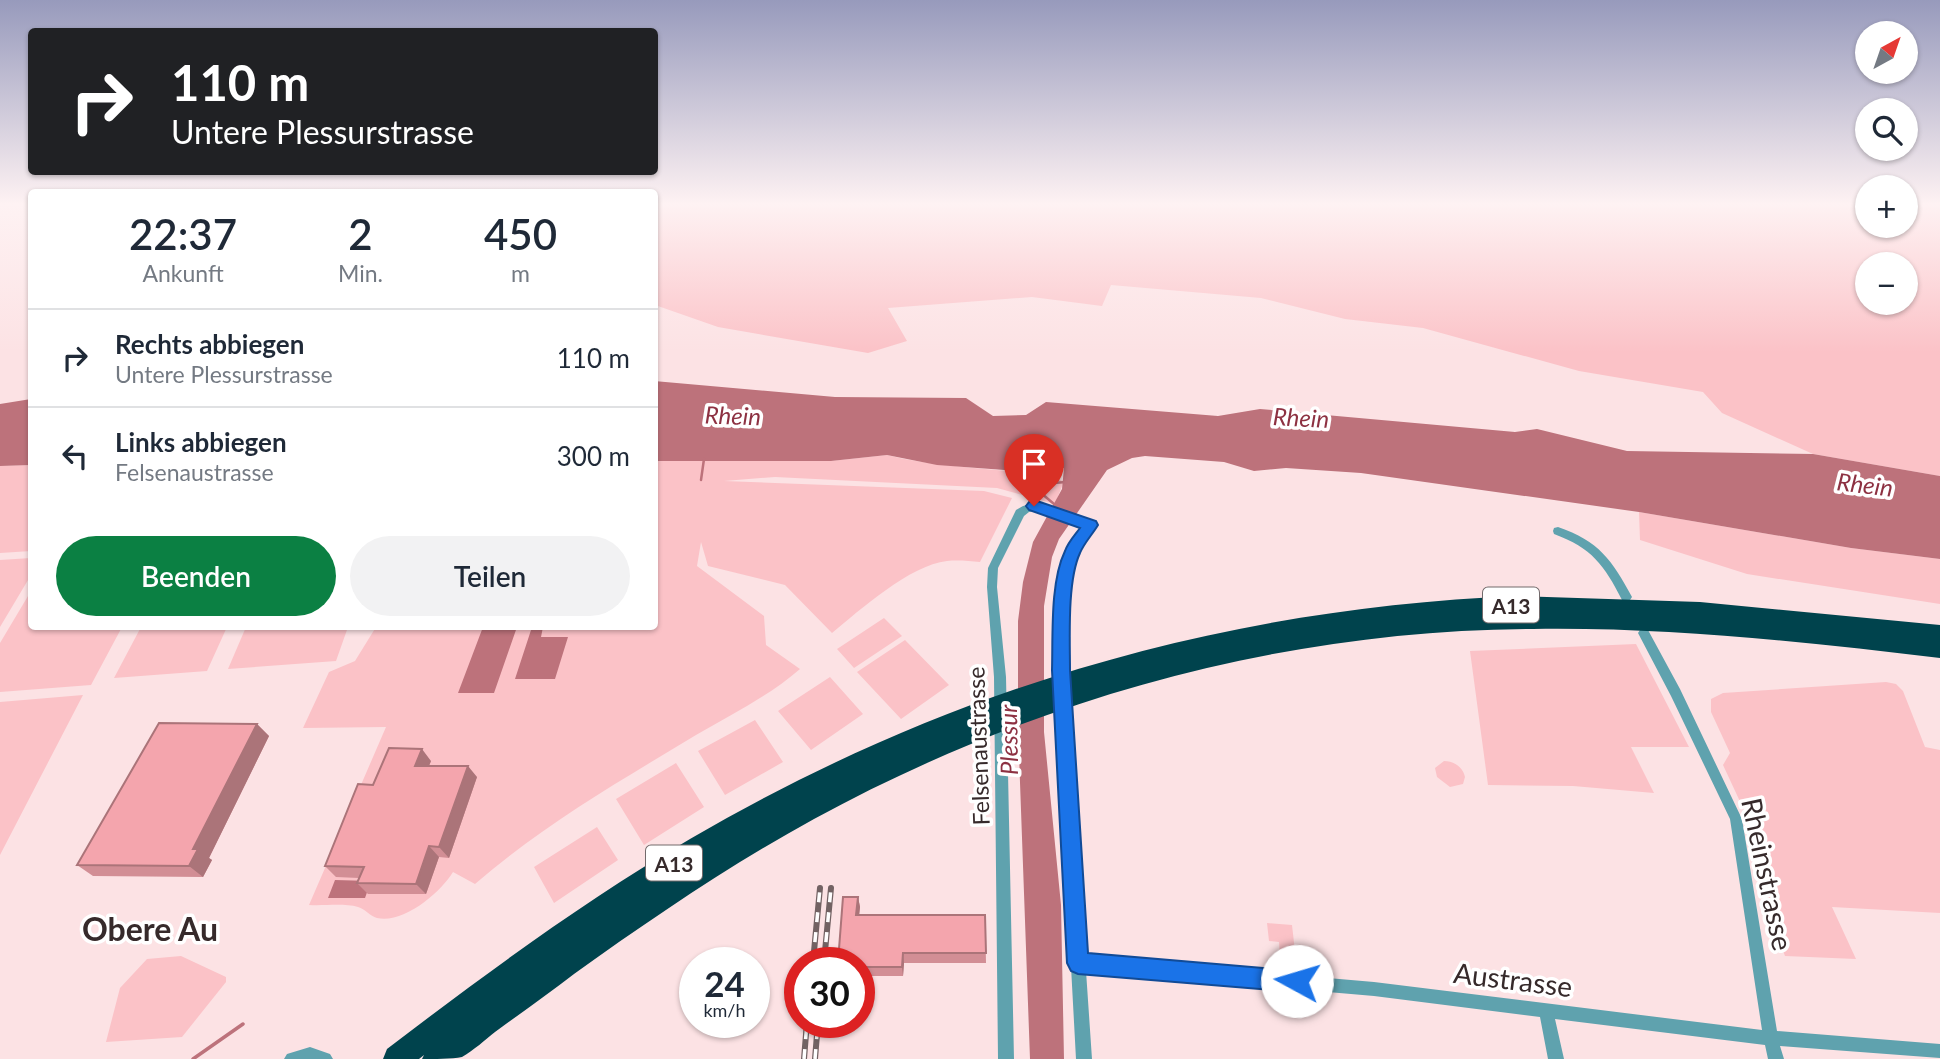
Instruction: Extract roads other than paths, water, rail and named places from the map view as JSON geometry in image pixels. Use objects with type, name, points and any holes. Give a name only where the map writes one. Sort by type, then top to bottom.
[{"type":"highway","name":"A13","points":[[397,1059],[449,1018],[573,930],[692,851],[836,774],[896,745],[976,722],[1186,647],[1325,620],[1459,607],[1632,606],[1713,611],[1940,634]]},
{"type":"highway","name":"A13","points":[[1089,681],[1276,645],[1383,629],[1468,622],[1583,620],[1716,626],[1940,649]]},
{"type":"highway","name":"A13","points":[[436,1059],[586,948],[709,869],[806,811],[976,722]]},
{"type":"street","name":"Felsenaustrasse","points":[[1006,1059],[1000,677],[992,587],[993,568],[1022,511],[1031,506],[1048,509],[1090,525],[1072,552],[1067,570],[1062,625],[1061,670],[1078,963]]},
{"type":"street","points":[[1558,531],[1587,543],[1602,555],[1626,597]]},
{"type":"street","name":"Rheinstrasse","points":[[1643,633],[1676,694],[1736,819],[1770,1038],[1776,1059]]},
{"type":"street","name":"Austrasse","points":[[1078,963],[1342,986],[1770,1038],[1940,1051]]},
{"type":"street","points":[[1078,963],[1084,1059]]},
{"type":"street","points":[[1546,1010],[1556,1059]]},
{"type":"street","points":[[292,1059],[310,1054],[325,1059]]},
{"type":"water","name":"Rhein","points":[[658,381],[835,397],[966,398],[993,416],[1026,415],[1046,402],[1218,416],[1260,409],[1515,432],[1537,429],[1627,451],[1813,454],[1940,476],[1940,559],[1851,548],[1639,512],[1361,473],[1286,468],[1254,471],[1224,462],[1145,456],[1132,458],[1107,470],[1059,539],[1052,557],[1044,606],[1044,732],[1061,905],[1064,1059],[1030,1059],[1018,727],[1018,621],[1023,582],[1033,542],[1062,489],[1064,468],[1030,472],[937,465],[887,455],[831,461],[658,461]]},
{"type":"water","points":[[28,399],[28,465],[0,466],[0,404]]},
{"type":"water","points":[[482,630],[516,630],[494,693],[458,693]]},
{"type":"water","points":[[531,630],[542,630],[541,637],[568,637],[555,679],[515,679]]},
{"type":"water","points":[[335,880],[371,881],[365,898],[328,898]]},
{"type":"waterway","points":[[701,480],[704,459]]},
{"type":"waterway","points":[[1054,504],[1041,493],[1054,483],[1066,482]]},
{"type":"waterway","points":[[193,1059],[243,1024]]},
{"type":"railway","points":[[814,947],[820,888]]},
{"type":"railway","points":[[825,947],[831,888]]},
{"type":"railway","points":[[804,1059],[806,1038]]},
{"type":"railway","points":[[815,1059],[817,1038]]},
{"type":"district","name":"Obere Au","points":[[150,928]]},
{"type":"water label","name":"Plessur","points":[[1008,740]]}]
